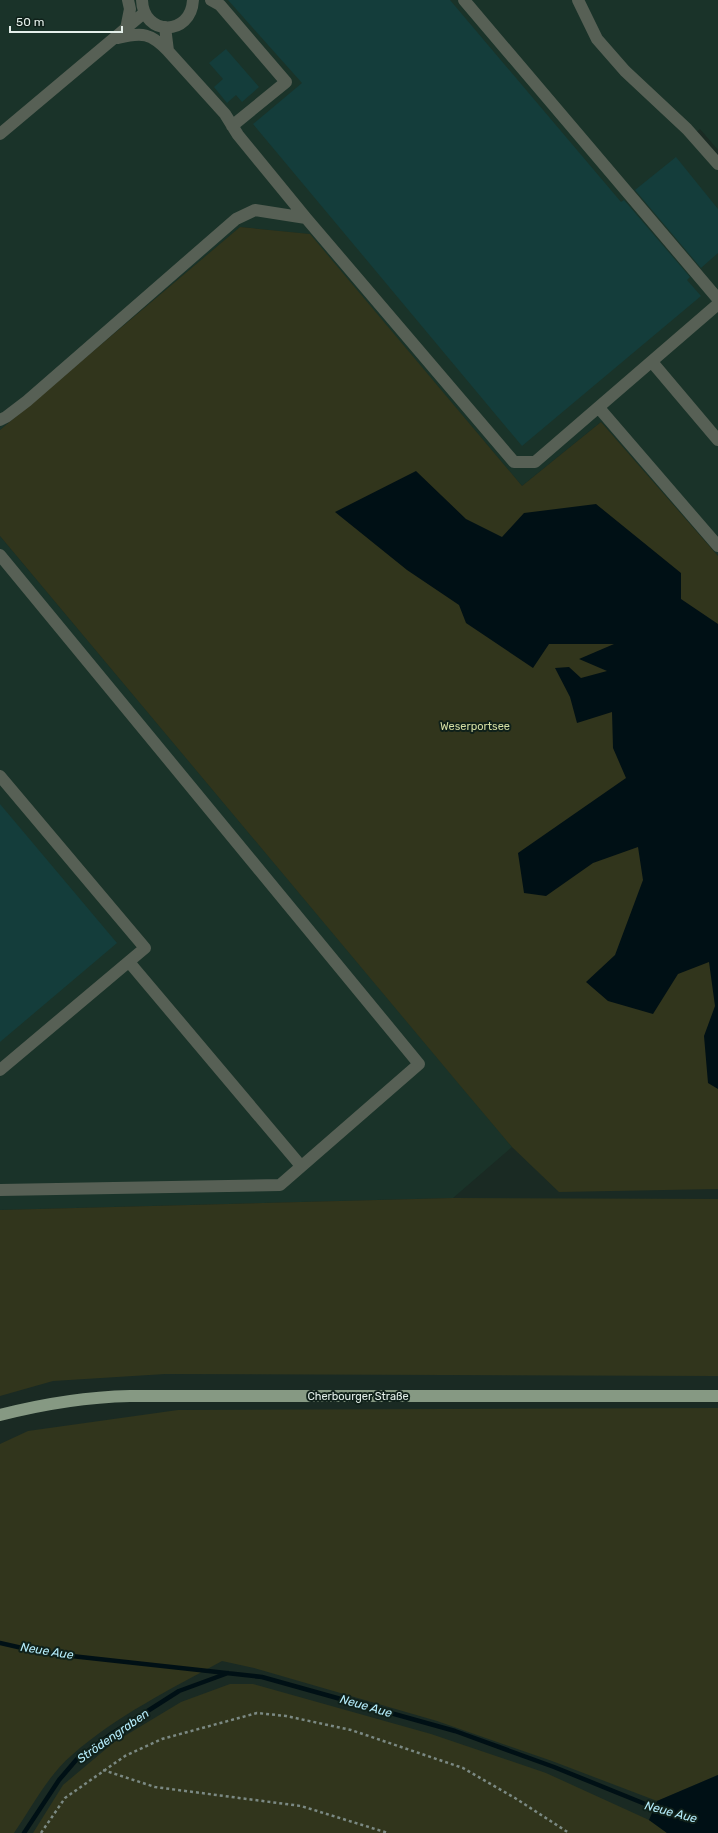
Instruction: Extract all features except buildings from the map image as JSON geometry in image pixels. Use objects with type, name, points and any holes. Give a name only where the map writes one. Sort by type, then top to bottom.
[{"type":"main road","name":"Cherbourger Straße","points":[[0,1415],[57,1402],[92,1397],[718,1396]]},
{"type":"lane","points":[[126,29],[130,9],[128,0]]},
{"type":"lane","points":[[142,0],[144,13],[149,20],[165,27],[172,27],[186,20],[190,14],[193,0]]},
{"type":"lane","points":[[211,0],[220,6],[286,82],[232,126]]},
{"type":"lane","points":[[464,0],[718,299]]},
{"type":"lane","points":[[578,0],[597,39],[625,71],[687,129],[718,164]]},
{"type":"lane","points":[[0,134],[144,13]]},
{"type":"lane","points":[[165,27],[168,51]]},
{"type":"lane","points":[[114,38],[136,33],[157,40],[168,51],[225,114],[232,126],[306,218],[514,462],[535,462],[718,304]]},
{"type":"lane","points":[[0,420],[27,401],[236,219],[255,210],[306,218]]},
{"type":"lane","points":[[652,362],[718,440]]},
{"type":"lane","points":[[599,408],[718,546]]},
{"type":"lane","points":[[0,555],[419,1064],[280,1185],[0,1190]]},
{"type":"lane","points":[[0,776],[145,948],[0,1070]]},
{"type":"lane","points":[[129,962],[301,1166]]},
{"type":"path","points":[[41,1833],[64,1798],[125,1756],[162,1739],[257,1713],[286,1716],[351,1730],[463,1768],[515,1798],[569,1833]]},
{"type":"path","points":[[103,1770],[154,1787],[301,1806],[388,1833]]},
{"type":"shaded area","points":[[0,0],[718,0],[718,150],[700,129],[691,136],[718,168],[718,556],[601,422],[522,486],[309,234],[240,227],[0,430]]},
{"type":"shaded area","points":[[0,536],[512,1147],[453,1198],[0,1210]]},
{"type":"green space","name":"Weserportsee","points":[[240,227],[310,234],[522,486],[601,422],[718,556],[718,1189],[559,1192],[512,1147],[0,536],[0,430]]},
{"type":"green space","points":[[453,1198],[718,1199],[718,1376],[165,1374],[53,1381],[0,1396],[0,1210]]},
{"type":"green space","points":[[718,1408],[718,1775],[657,1801],[552,1761],[437,1721],[254,1668],[222,1661],[144,1704],[89,1741],[63,1763],[55,1772],[14,1833],[0,1833],[0,1444],[28,1431],[178,1410]]},
{"type":"green space","points":[[230,1684],[253,1684],[431,1734],[546,1773],[649,1820],[667,1833],[33,1833],[63,1785],[113,1743],[181,1702]]},
{"type":"water","points":[[416,471],[466,519],[502,537],[524,513],[596,504],[681,573],[681,599],[718,624],[718,1089],[708,1083],[704,1036],[715,1006],[709,962],[678,974],[653,1014],[608,1001],[586,982],[615,955],[643,880],[638,847],[593,863],[546,896],[524,893],[518,853],[626,778],[613,748],[612,712],[577,723],[570,697],[555,668],[569,667],[581,678],[607,671],[579,659],[614,644],[549,644],[533,668],[466,623],[459,605],[407,570],[335,512]]},
{"type":"water","points":[[718,1775],[718,1833],[667,1833],[649,1820],[657,1801]]},
{"type":"waterway","name":"Neue Aue","points":[[0,1643],[44,1653],[262,1677],[455,1731],[554,1767],[660,1810]]},
{"type":"waterway","name":"Strödengraben","points":[[24,1833],[59,1780],[77,1759],[110,1735],[179,1691],[228,1673]]}]
